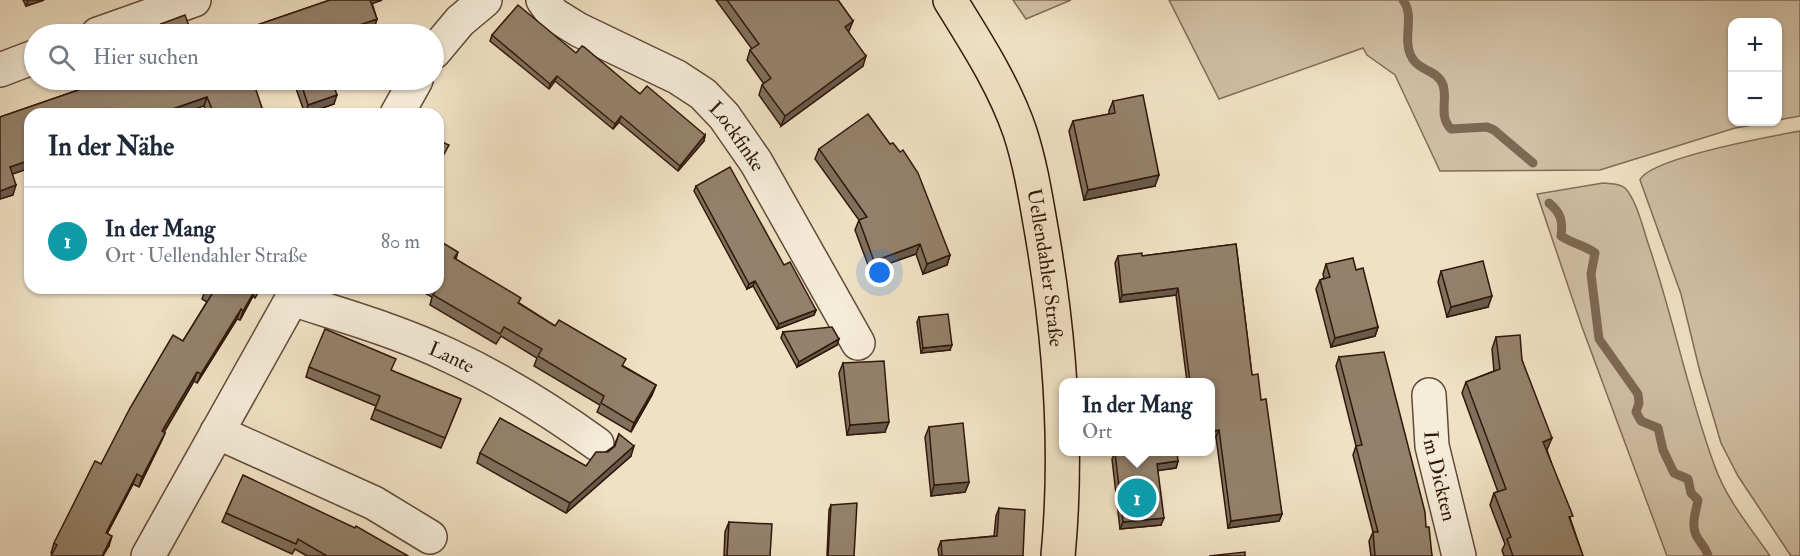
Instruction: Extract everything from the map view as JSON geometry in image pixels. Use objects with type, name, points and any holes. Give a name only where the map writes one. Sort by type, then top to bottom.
[{"type":"main road","name":"Uellendahler Straße","points":[[950,0],[996,77],[1019,131],[1033,180],[1055,323],[1059,378]]},
{"type":"main road","name":"Uellendahler Straße","points":[[1058,556],[1061,456]]},
{"type":"street","points":[[126,24],[194,0]]},
{"type":"street","points":[[444,40],[460,21],[485,0]]},
{"type":"street","name":"Lockfinke","points":[[543,0],[553,14],[579,30],[686,83],[703,94],[724,116],[756,162],[858,343]]},
{"type":"street","points":[[0,70],[24,61]]},
{"type":"street","points":[[400,108],[410,90]]},
{"type":"street","name":"Lante","points":[[148,556],[294,294]]},
{"type":"street","name":"Lante","points":[[297,294],[447,354],[520,393],[597,444]]},
{"type":"street","name":"Im Dickten","points":[[1429,395],[1432,446],[1459,556]]},
{"type":"street","points":[[217,432],[374,503],[430,537]]},
{"type":"shaded area","points":[[1013,0],[1071,0],[1026,19]]},
{"type":"shaded area","points":[[1169,0],[1800,0],[1800,116],[1782,119],[1782,18],[1728,18],[1728,126],[1747,126],[1600,170],[1440,171],[1395,75],[1367,55],[1363,48],[1219,99]]},
{"type":"shaded area","points":[[1800,131],[1800,556],[1791,556],[1738,476],[1721,443],[1700,372],[1681,294],[1640,180],[1649,172],[1665,164],[1688,156]]},
{"type":"shaded area","points":[[1603,183],[1623,186],[1636,206],[1715,467],[1732,502],[1770,556],[1667,556],[1582,327],[1537,194]]},
{"type":"building","points":[[330,0],[370,0],[377,19],[362,24],[260,24]]},
{"type":"building","points":[[727,0],[838,0],[853,21],[845,27],[866,56],[785,116],[762,85],[771,78],[750,50],[759,44]]},
{"type":"building","points":[[518,5],[576,53],[582,46],[584,47],[640,94],[647,86],[705,135],[680,166],[621,116],[615,124],[557,76],[550,84],[492,35]]},
{"type":"building","points":[[185,15],[188,24],[161,24]]},
{"type":"building","points":[[78,90],[256,90],[262,108],[212,108],[207,97],[175,108],[26,108]]},
{"type":"building","points":[[303,90],[335,90],[337,95],[308,105]]},
{"type":"building","points":[[1143,95],[1159,175],[1088,190],[1073,121],[1115,113],[1113,101]]},
{"type":"building","points":[[24,109],[24,162],[10,167],[16,185],[0,191],[0,117]]},
{"type":"building","points":[[868,114],[890,144],[893,143],[900,152],[903,150],[918,173],[950,255],[927,264],[920,244],[874,261],[859,220],[867,217],[819,149]]},
{"type":"building","points":[[444,143],[449,145],[444,154]]},
{"type":"building","points":[[730,167],[784,265],[790,262],[816,310],[779,324],[755,281],[749,284],[696,186]]},
{"type":"building","points":[[444,244],[458,252],[454,258],[521,298],[518,303],[555,326],[559,320],[626,359],[622,366],[656,385],[634,423],[601,403],[604,396],[538,356],[542,349],[504,327],[500,334],[433,295],[444,294]]},
{"type":"building","points":[[1236,244],[1252,375],[1258,374],[1261,400],[1266,399],[1282,514],[1231,521],[1219,430],[1215,431],[1215,378],[1189,378],[1178,288],[1122,295],[1118,256],[1142,253],[1142,256]]},
{"type":"building","points":[[1353,258],[1356,270],[1363,268],[1378,327],[1335,338],[1320,280],[1330,277],[1326,264]]},
{"type":"building","points":[[1483,261],[1492,296],[1451,307],[1441,271]]},
{"type":"building","points":[[212,294],[253,294],[201,374],[197,372],[162,431],[165,433],[142,477],[137,474],[106,533],[112,536],[102,556],[51,556],[57,545],[54,543],[95,461],[101,464],[130,408],[173,335],[183,341]]},
{"type":"building","points":[[948,314],[952,345],[923,348],[919,317]]},
{"type":"building","points":[[832,327],[839,339],[799,362],[783,332]]},
{"type":"building","points":[[325,329],[396,359],[391,370],[461,399],[445,438],[375,409],[380,396],[309,367]]},
{"type":"building","points":[[1520,335],[1522,360],[1552,438],[1543,442],[1573,516],[1569,517],[1583,556],[1513,556],[1507,539],[1511,537],[1494,493],[1506,489],[1466,382],[1500,369],[1496,337]]},
{"type":"building","points":[[1384,352],[1425,512],[1426,527],[1429,527],[1432,556],[1375,556],[1373,532],[1378,532],[1356,446],[1362,445],[1339,357]]},
{"type":"building","points":[[884,361],[889,422],[850,425],[843,363]]},
{"type":"building","points":[[500,418],[586,466],[596,452],[608,452],[615,446],[619,434],[634,446],[570,503],[480,453]]},
{"type":"building","points":[[963,423],[969,482],[934,485],[929,427]]},
{"type":"building","points":[[1115,456],[1177,456],[1178,461],[1157,464],[1164,518],[1123,522]]},
{"type":"building","points":[[243,475],[355,528],[356,526],[408,556],[327,556],[298,539],[296,544],[226,513]]},
{"type":"building","points":[[857,503],[854,556],[828,556],[831,505]]},
{"type":"building","points":[[999,508],[1025,510],[1023,556],[942,556],[941,541],[997,536]]},
{"type":"building","points":[[729,522],[772,524],[770,556],[727,556]]},
{"type":"building","points":[[1245,552],[1245,556],[1209,556]]},
{"type":"waterway","points":[[1403,0],[1408,10],[1410,54],[1414,61],[1440,79],[1444,91],[1444,113],[1447,124],[1451,129],[1487,127],[1494,130],[1533,163]]},
{"type":"waterway","points":[[1549,203],[1560,218],[1561,236],[1595,253],[1591,274],[1599,339],[1638,394],[1639,403],[1636,412],[1641,421],[1658,428],[1663,450],[1674,473],[1688,479],[1691,493],[1698,500],[1694,517],[1695,531],[1708,556]]},
{"type":"place","name":"In der Mang","points":[[1137,498]]}]
